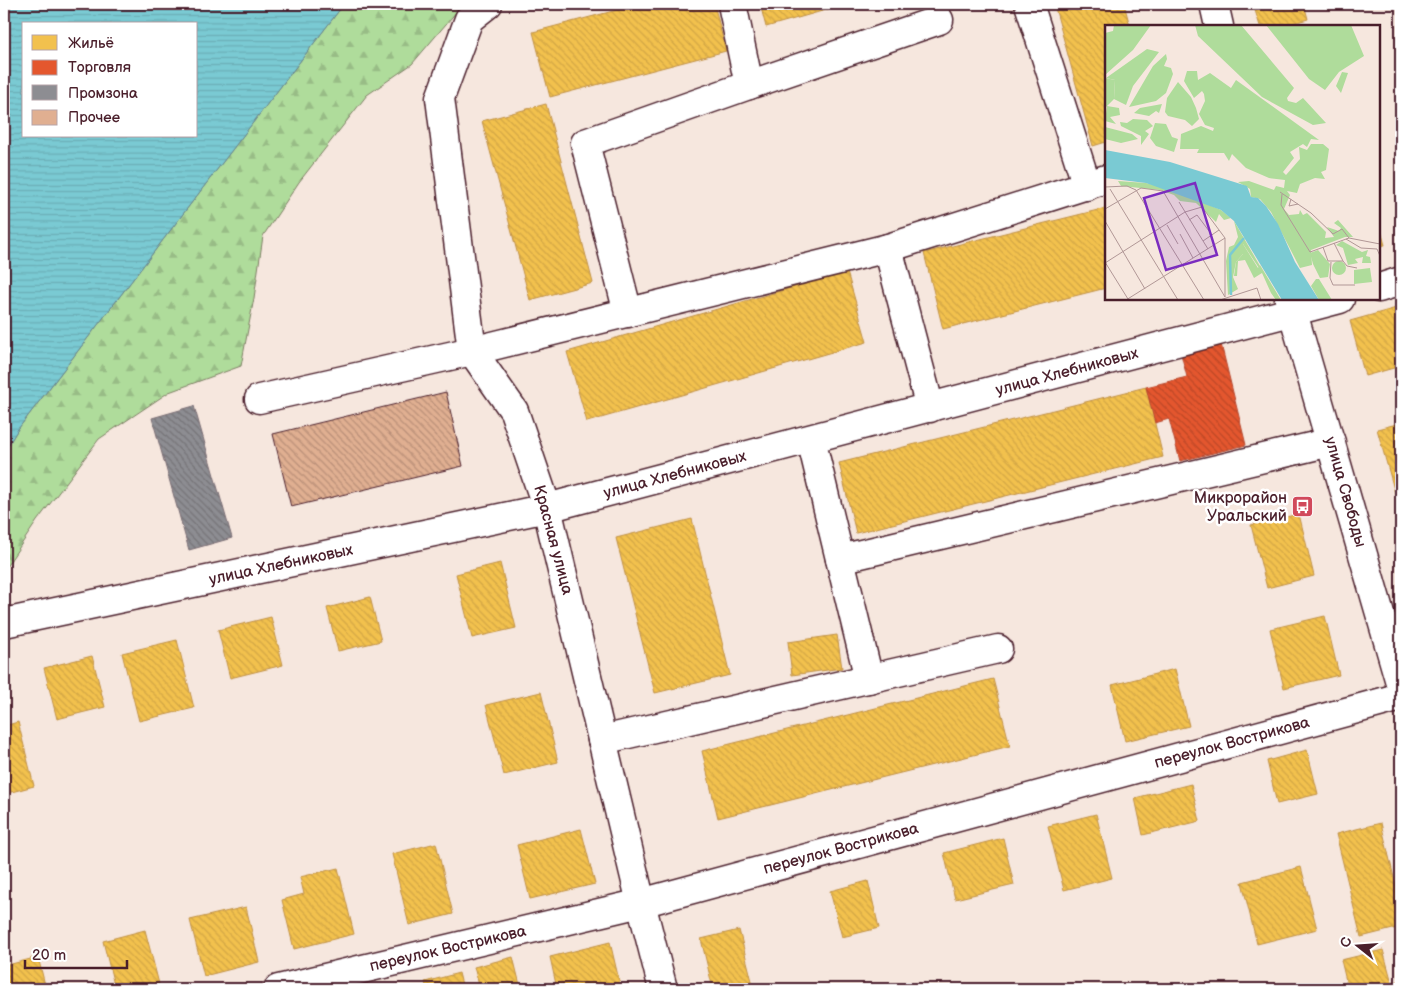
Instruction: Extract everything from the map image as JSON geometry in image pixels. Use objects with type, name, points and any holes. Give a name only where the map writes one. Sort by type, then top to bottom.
[{"type":"street","name":"Красная улица","points":[[488,4],[469,20],[440,98],[472,351],[514,411],[547,508],[663,989]]},
{"type":"street","points":[[732,4],[749,85]]},
{"type":"street","points":[[259,399],[472,351],[888,248],[1096,183],[1029,4]]},
{"type":"street","points":[[1214,4],[1219,25]]},
{"type":"street","points":[[628,312],[585,143],[939,20]]},
{"type":"street","points":[[888,248],[930,408]]},
{"type":"street","points":[[1380,288],[1401,281]]},
{"type":"street","name":"улица Хлебниковых","points":[[4,623],[547,508],[930,408],[1290,306],[1333,300]]},
{"type":"street","name":"улица Свободы","points":[[1290,306],[1401,686]]},
{"type":"street","points":[[811,439],[869,679]]},
{"type":"street","points":[[840,559],[1331,442]]},
{"type":"street","points":[[602,740],[998,650]]},
{"type":"street","name":"переулок Вострикова","points":[[278,989],[641,903],[1401,697]]},
{"type":"green space","points":[[344,4],[463,4],[412,64],[367,95],[299,182],[263,236],[241,366],[169,392],[99,439],[37,521],[4,570],[4,452],[18,429]]},
{"type":"water","points":[[4,4],[344,4],[18,429],[4,452]]},
{"type":"building: Жильё","points":[[640,4],[714,4],[726,51],[550,97],[533,32]]},
{"type":"building: Жильё","points":[[760,4],[847,4],[766,27]]},
{"type":"building: Жильё","points":[[1054,4],[1124,4],[1130,25],[1105,25],[1105,142],[1093,146]]},
{"type":"building: Жильё","points":[[1253,4],[1304,4],[1308,19],[1287,25],[1260,25]]},
{"type":"building: Жильё","points":[[546,104],[593,283],[530,300],[482,121]]},
{"type":"building: Жильё","points":[[1105,208],[1105,288],[943,329],[924,253]]},
{"type":"building: Жильё","points":[[1380,228],[1385,245],[1380,246]]},
{"type":"building: Жильё","points":[[847,272],[867,342],[587,422],[567,352]]},
{"type":"building: Жильё","points":[[1400,307],[1401,366],[1365,376],[1350,321]]},
{"type":"building: Жильё","points":[[1146,387],[1163,457],[856,533],[839,463]]},
{"type":"building: Жильё","points":[[1401,423],[1401,506],[1399,507],[1377,429]]},
{"type":"building: Жильё","points":[[1299,514],[1314,576],[1267,588],[1251,525]]},
{"type":"building: Жильё","points":[[692,519],[730,675],[655,693],[616,538]]},
{"type":"building: Жильё","points":[[500,563],[516,628],[472,638],[456,574]]},
{"type":"building: Жильё","points":[[370,597],[381,641],[338,651],[327,608]]},
{"type":"building: Жильё","points":[[1325,616],[1339,675],[1284,688],[1270,629]]},
{"type":"building: Жильё","points":[[271,617],[283,665],[230,678],[218,630]]},
{"type":"building: Жильё","points":[[837,635],[842,668],[792,675],[788,642]]},
{"type":"building: Жильё","points":[[177,640],[194,708],[139,721],[122,653]]},
{"type":"building: Жильё","points":[[92,656],[105,707],[57,719],[44,668]]},
{"type":"building: Жильё","points":[[1175,669],[1189,726],[1125,741],[1112,685]]},
{"type":"building: Жильё","points":[[993,679],[1010,746],[718,818],[702,751]]},
{"type":"building: Жильё","points":[[541,692],[558,762],[504,775],[486,705]]},
{"type":"building: Жильё","points":[[18,722],[34,786],[4,794],[4,726]]},
{"type":"building: Жильё","points":[[1307,750],[1318,794],[1277,804],[1267,761]]},
{"type":"building: Жильё","points":[[1191,784],[1200,821],[1143,835],[1135,798]]},
{"type":"building: Жильё","points":[[1096,814],[1112,878],[1064,890],[1048,826]]},
{"type":"building: Жильё","points":[[1381,823],[1401,907],[1401,927],[1361,937],[1336,834]]},
{"type":"building: Жильё","points":[[581,829],[595,884],[530,899],[517,845]]},
{"type":"building: Жильё","points":[[1003,838],[1014,885],[955,899],[944,853]]},
{"type":"building: Жильё","points":[[436,843],[453,914],[409,925],[392,854]]},
{"type":"building: Жильё","points":[[1301,867],[1317,929],[1257,944],[1242,882]]},
{"type":"building: Жильё","points":[[338,868],[354,934],[294,949],[282,900],[304,894],[300,877]]},
{"type":"building: Жильё","points":[[868,881],[879,928],[842,937],[830,891]]},
{"type":"building: Жильё","points":[[246,907],[259,962],[204,976],[190,920]]},
{"type":"building: Жильё","points":[[145,930],[159,984],[137,989],[115,989],[103,941]]},
{"type":"building: Жильё","points":[[739,930],[754,989],[713,989],[701,939]]},
{"type":"building: Жильё","points":[[610,942],[621,989],[557,989],[550,957]]},
{"type":"building: Жильё","points":[[1383,950],[1392,983],[1401,981],[1401,989],[1348,989],[1341,960]]},
{"type":"building: Жильё","points":[[38,957],[46,989],[4,989],[4,966]]},
{"type":"building: Жильё","points":[[513,957],[521,989],[480,989],[474,967]]},
{"type":"building: Жильё","points":[[459,973],[463,989],[427,989],[425,982]]},
{"type":"building: Торговля","points":[[1221,344],[1246,445],[1180,461],[1169,419],[1155,423],[1146,387],[1187,377],[1181,354]]},
{"type":"building: Промзона","points":[[194,406],[232,538],[189,550],[152,418]]},
{"type":"building: Прочее","points":[[446,392],[463,466],[291,507],[273,434]]},
{"type":"place","name":"Микрорайон Уральский","points":[[1303,507]]}]
